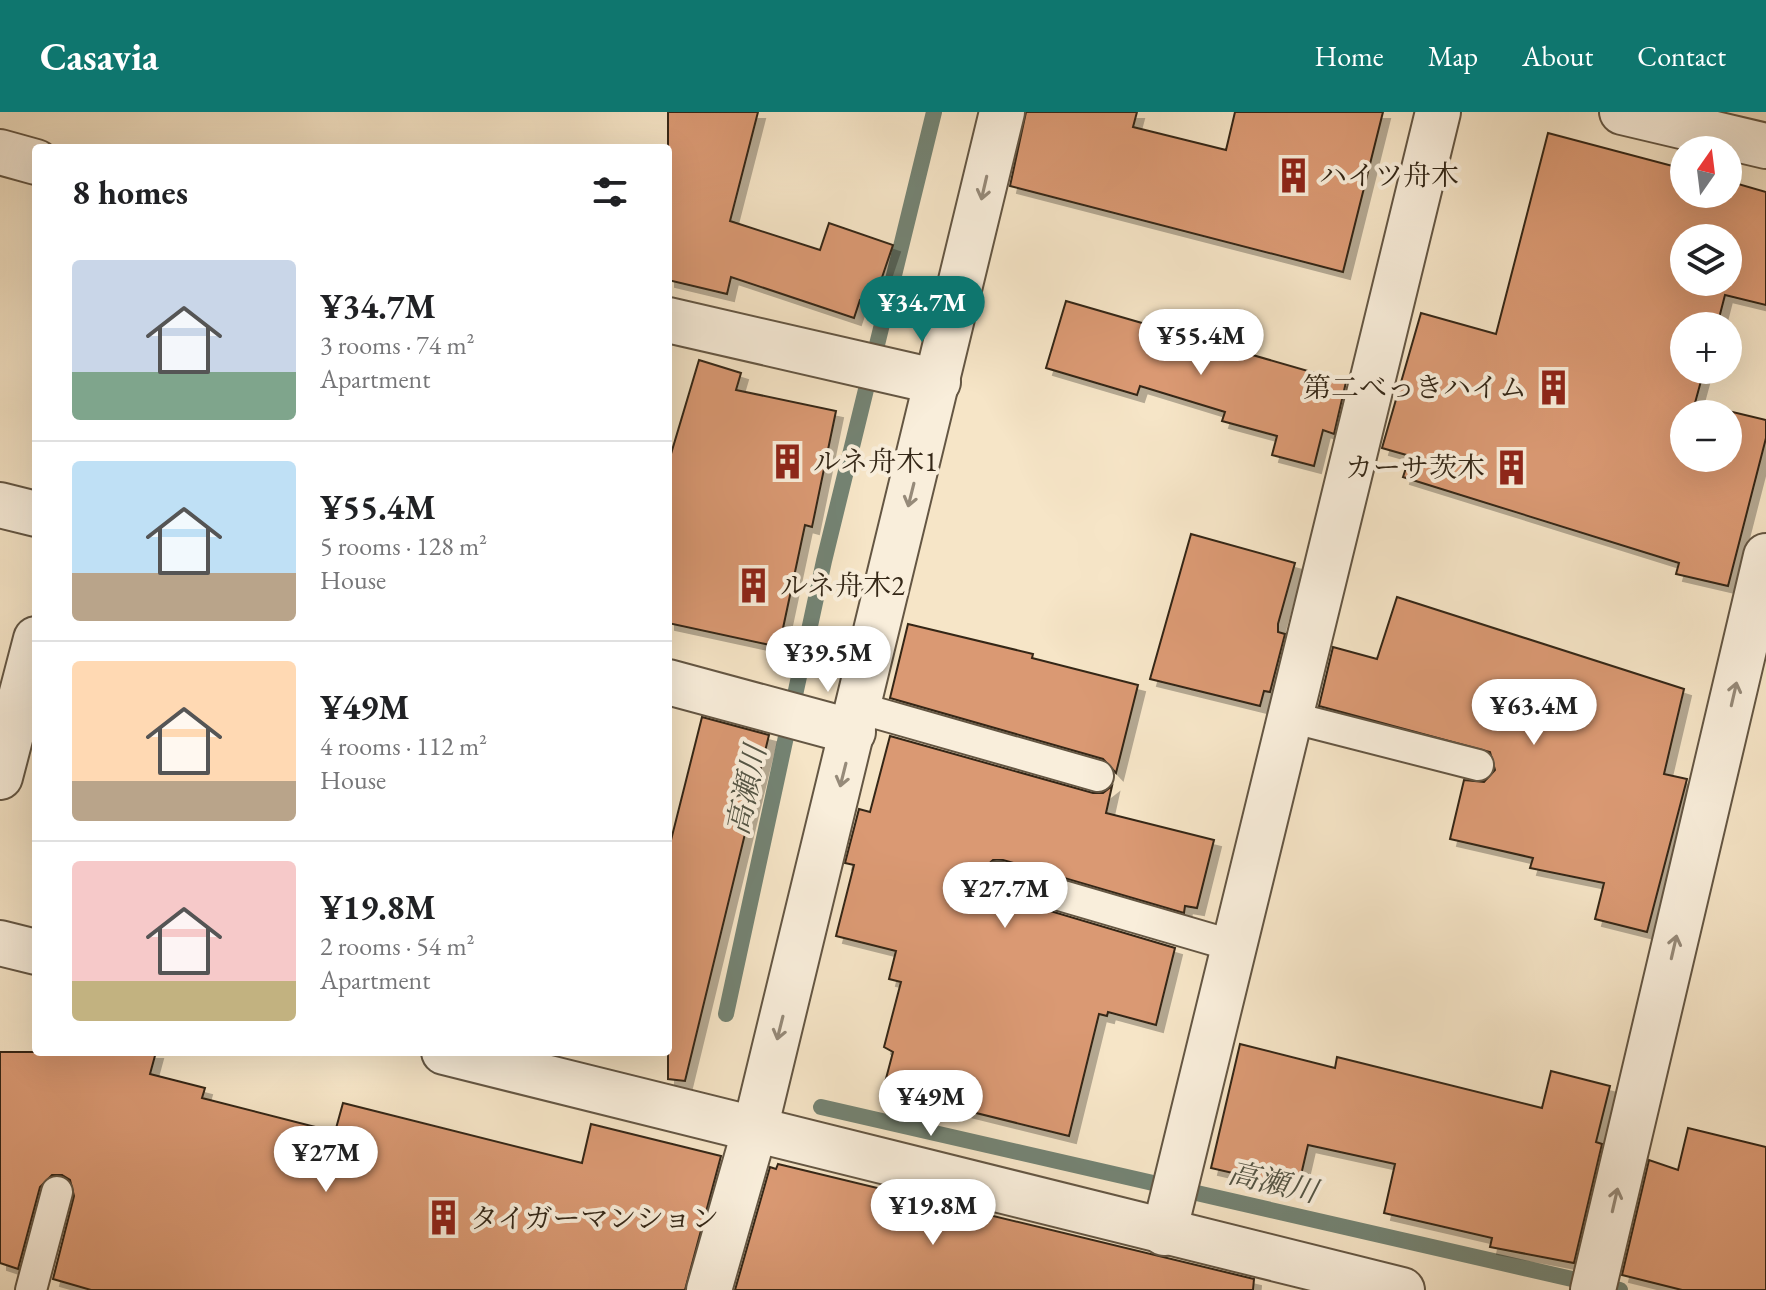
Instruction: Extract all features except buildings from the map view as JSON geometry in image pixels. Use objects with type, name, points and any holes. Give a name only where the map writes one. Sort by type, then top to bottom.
[{"type":"street","points":[[709,1290],[755,1129],[828,719],[938,382],[1002,112]]},
{"type":"street","points":[[1170,1204],[1438,112]]},
{"type":"street","points":[[1622,112],[1766,146]]},
{"type":"street","points":[[0,152],[32,161]]},
{"type":"street","points":[[672,321],[938,382]]},
{"type":"street","points":[[0,505],[32,513]]},
{"type":"street","points":[[1595,1283],[1766,556]]},
{"type":"street","points":[[0,777],[32,654]]},
{"type":"street","points":[[672,683],[828,719]]},
{"type":"street","points":[[0,943],[32,951]]},
{"type":"street","points":[[460,1056],[755,1129],[1170,1204],[1402,1290]]},
{"type":"lane","points":[[1290,717],[1478,765]]},
{"type":"lane","points":[[828,719],[1098,776]]},
{"type":"lane","points":[[998,877],[1234,946]]},
{"type":"lane","points":[[31,1290],[57,1192]]},
{"type":"waterway","name":"高瀬川","points":[[726,1014],[824,561],[934,112]]},
{"type":"waterway","name":"高瀬川","points":[[821,1107],[1620,1290]]},
{"type":"place","name":"ハイツ舟木","points":[[1293,175]]},
{"type":"place","name":"第二べっきハイム","points":[[1553,387]]},
{"type":"place","name":"ルネ舟木1","points":[[787,461]]},
{"type":"place","name":"カーサ茨木","points":[[1511,467]]},
{"type":"place","name":"ルネ舟木2","points":[[754,585]]},
{"type":"place","name":"タイガーマンション","points":[[444,1218]]}]
